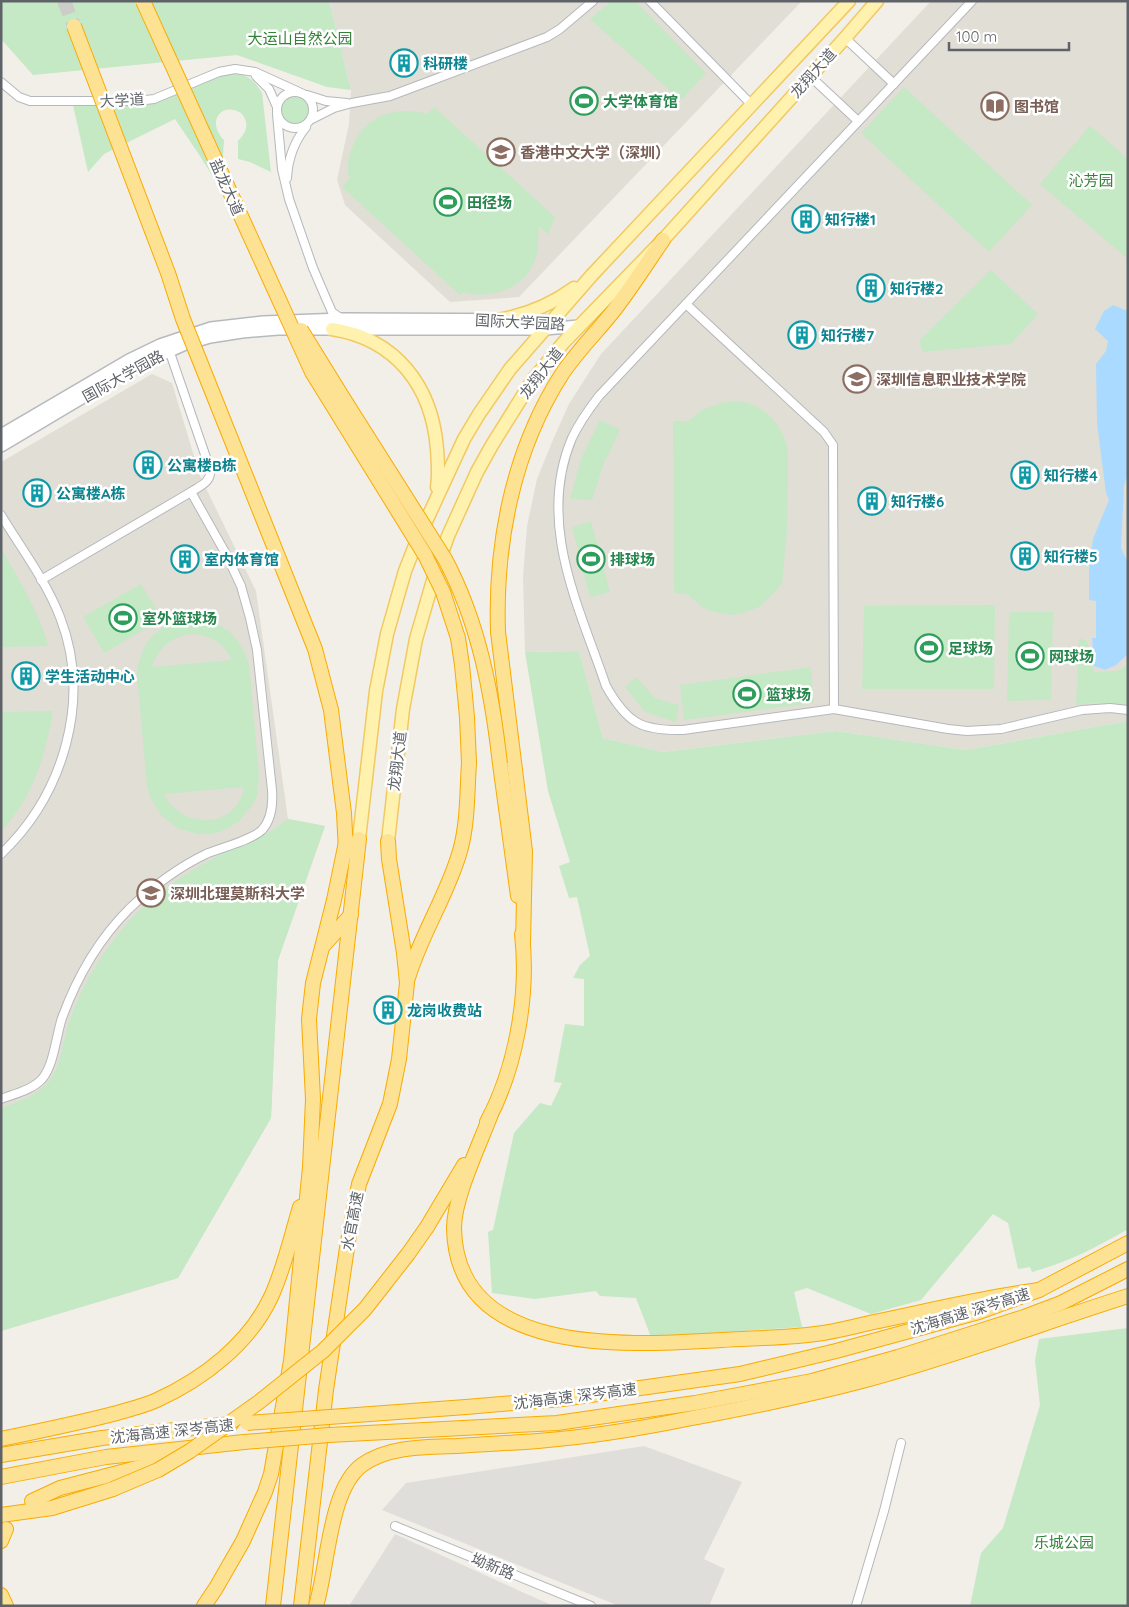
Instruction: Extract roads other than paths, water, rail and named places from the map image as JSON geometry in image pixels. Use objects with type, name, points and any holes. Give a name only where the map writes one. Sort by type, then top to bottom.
[{"type":"highway","name":"盐龙大道","points":[[143,1],[312,372],[425,555],[443,592],[458,638],[467,717],[469,763],[465,821],[460,851],[406,983]]},
{"type":"highway","points":[[74,26],[168,274],[183,319],[315,649],[331,710],[342,798],[352,840],[351,912],[273,1606]]},
{"type":"highway","points":[[663,240],[615,309],[571,361],[553,389],[524,454],[508,508],[499,572],[498,614],[501,662],[525,851],[522,1000],[514,1053],[505,1083],[491,1114],[456,1211],[454,1225],[457,1253],[466,1277],[480,1297],[500,1315],[532,1328],[589,1340],[635,1344],[822,1334],[1000,1295],[1039,1290]]},
{"type":"highway","points":[[262,264],[455,578],[472,624],[486,673],[500,764],[523,944]]},
{"type":"highway","points":[[204,1606],[243,1541],[265,1492],[270,1474],[291,1361],[310,1167],[313,1099],[309,1018],[312,983],[320,948],[352,840]]},
{"type":"highway","name":"水官高速","points":[[301,1606],[326,1390],[348,1241],[364,1168],[390,1104],[399,1059],[406,983],[404,953],[389,859],[388,841]]},
{"type":"highway","points":[[320,948],[351,912]]},
{"type":"highway","points":[[1,1515],[52,1508],[113,1489],[158,1470],[190,1451],[259,1402],[323,1351],[365,1309],[408,1254],[453,1185],[491,1114]]},
{"type":"highway","points":[[1,1439],[102,1417],[155,1401],[178,1389],[226,1356],[246,1335],[270,1299],[288,1250],[310,1167]]},
{"type":"highway","name":"沈海高速 深岑高速","points":[[1,1455],[102,1438],[247,1423],[562,1399],[740,1374],[979,1312],[1039,1290],[1128,1243]]},
{"type":"highway","name":"沈海高速 深岑高速","points":[[1,1477],[106,1457],[240,1442],[329,1435],[556,1423],[696,1403],[812,1381],[898,1357],[1061,1303],[1128,1269]]},
{"type":"highway","points":[[316,1606],[335,1514],[344,1485],[359,1467],[380,1455],[413,1448],[541,1441],[594,1434],[670,1422],[762,1404],[873,1378],[1128,1296]]},
{"type":"highway","points":[[32,1501],[86,1481],[240,1442]]},
{"type":"highway","points":[[1,1595],[6,1606]]},
{"type":"main road","name":"龙翔大道","points":[[352,840],[387,634],[405,572],[454,458],[479,414],[510,369],[592,275],[849,1]]},
{"type":"main road","name":"龙翔大道","points":[[388,841],[391,802],[409,674],[425,604],[448,536],[477,472],[505,422],[548,362],[579,326],[663,240],[877,1]]},
{"type":"main road","points":[[498,320],[527,313],[553,302],[592,275]]},
{"type":"main road","points":[[332,329],[357,334],[379,346],[401,362],[417,381],[429,406],[436,439],[439,471],[434,505]]},
{"type":"street","points":[[243,69],[265,83],[273,96],[282,124],[288,127],[299,128],[334,108],[390,96],[547,37],[560,29],[593,1]]},
{"type":"street","points":[[650,1],[751,104]]},
{"type":"street","points":[[972,1],[598,396],[573,436],[561,474],[557,515],[564,559],[606,686],[614,701],[634,722],[647,728],[664,731],[704,728],[834,709],[967,731],[1001,729],[1082,710],[1110,708],[1128,710]]},
{"type":"street","points":[[845,38],[894,84]]},
{"type":"street","name":"大学道","points":[[1,82],[19,97],[30,101],[137,101],[170,93],[219,72],[243,69],[255,72],[302,93],[326,101],[352,103]]},
{"type":"street","points":[[810,76],[858,121]]},
{"type":"street","points":[[287,190],[287,176],[291,154],[295,142],[310,121],[314,109],[312,103],[302,93],[292,92],[282,97],[277,111],[282,169],[287,190],[324,296],[332,312],[342,319]]},
{"type":"street","points":[[686,304],[824,432],[833,446],[834,709]]},
{"type":"street","name":"国际大学园路","points":[[1,446],[168,346],[196,332],[227,325],[342,319],[498,320],[549,325]]},
{"type":"street","name":"国际大学园路","points":[[1,435],[129,360],[168,346],[233,333],[268,330],[579,326]]},
{"type":"street","points":[[41,580],[206,482],[210,473],[168,346]]},
{"type":"street","points":[[1,1099],[33,1086],[43,1077],[48,1069],[67,1006],[84,968],[103,940],[128,910],[150,890],[181,867],[262,830],[270,816],[272,790],[257,650],[250,618],[241,586],[226,554],[191,492]]},
{"type":"street","points":[[1,515],[41,580],[59,616],[69,650],[73,681],[70,722],[64,752],[51,787],[32,818],[1,854]]},
{"type":"street","points":[[856,1606],[884,1511],[900,1442]]},
{"type":"street","name":"坳新路","points":[[395,1526],[590,1606]]},
{"type":"water","points":[[1113,305],[1128,311],[1128,474],[1124,485],[1121,548],[1128,563],[1128,654],[1116,665],[1105,670],[1094,666],[1092,638],[1096,638],[1096,601],[1089,600],[1089,571],[1093,539],[1109,500],[1106,493],[1097,423],[1096,364],[1106,351],[1108,341],[1095,329],[1104,311]]},
{"type":"tunnel","points":[[64,1],[74,26]]},
{"type":"place","name":"科研楼","points":[[404,63]]},
{"type":"place","name":"大学体育馆","points":[[584,101]]},
{"type":"place","name":"图书馆","points":[[995,106]]},
{"type":"place","name":"香港中文大学（深圳）","points":[[501,152]]},
{"type":"place","name":"田径场","points":[[448,202]]},
{"type":"place","name":"知行楼1","points":[[806,219]]},
{"type":"place","name":"知行楼2","points":[[871,288]]},
{"type":"place","name":"知行楼7","points":[[802,335]]},
{"type":"place","name":"深圳信息职业技术学院","points":[[857,379]]},
{"type":"place","name":"公寓楼B栋","points":[[148,465]]},
{"type":"place","name":"知行楼4","points":[[1025,475]]},
{"type":"place","name":"公寓楼A栋","points":[[37,493]]},
{"type":"place","name":"知行楼6","points":[[872,501]]},
{"type":"place","name":"知行楼5","points":[[1025,556]]},
{"type":"place","name":"室内体育馆","points":[[185,559]]},
{"type":"place","name":"排球场","points":[[591,559]]},
{"type":"place","name":"室外篮球场","points":[[123,618]]},
{"type":"place","name":"足球场","points":[[929,648]]},
{"type":"place","name":"网球场","points":[[1030,656]]},
{"type":"place","name":"学生活动中心","points":[[26,676]]},
{"type":"place","name":"篮球场","points":[[747,694]]},
{"type":"place","name":"深圳北理莫斯科大学","points":[[151,893]]},
{"type":"place","name":"龙岗收费站","points":[[388,1010]]},
{"type":"park label","name":"大运山自然公园","points":[[300,38]]},
{"type":"park label","name":"沁芳园","points":[[1091,180]]},
{"type":"park label","name":"乐城公园","points":[[1064,1542]]}]
